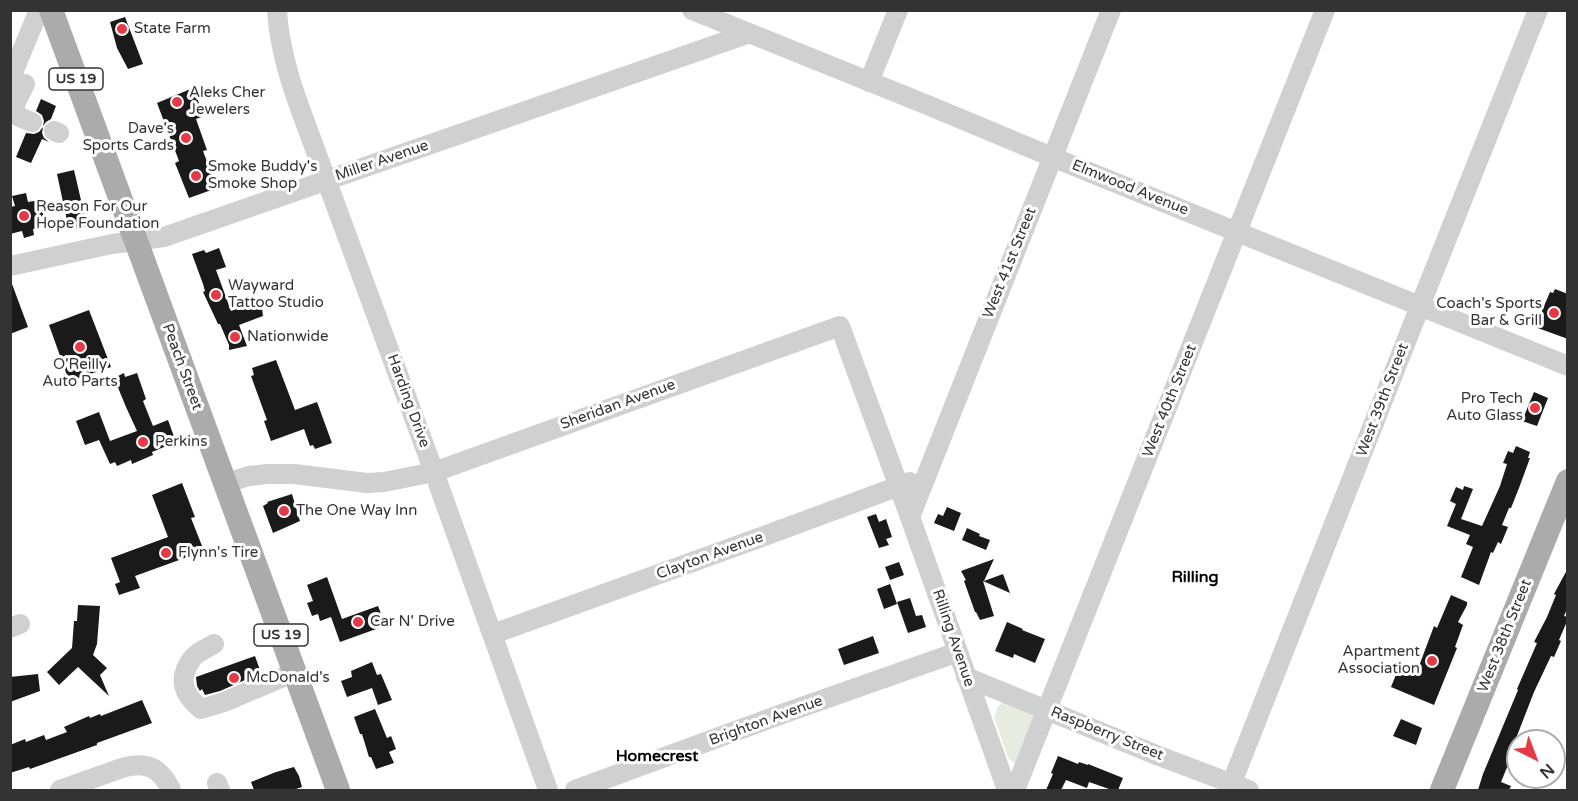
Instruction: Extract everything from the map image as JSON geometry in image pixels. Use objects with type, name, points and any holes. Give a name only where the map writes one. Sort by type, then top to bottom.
[{"type":"main road","name":"Peach Street","points":[[51,10],[338,790]]},
{"type":"main road","name":"West 38th Street","points":[[1442,790],[1568,481]]},
{"type":"street","points":[[32,122],[15,113],[15,104],[18,82],[39,10]]},
{"type":"street","name":"Harding Drive","points":[[277,10],[278,34],[286,70],[548,790]]},
{"type":"street","name":"Elmwood Avenue","points":[[692,10],[1568,366]]},
{"type":"street","points":[[869,82],[898,10]]},
{"type":"street","name":"West 41st Street","points":[[910,517],[1111,10]]},
{"type":"street","name":"West 40th Street","points":[[1015,790],[1325,10]]},
{"type":"street","name":"West 39th Street","points":[[1237,788],[1420,306],[1538,10]]},
{"type":"street","name":"Miller Avenue","points":[[10,266],[79,250],[164,237],[747,34]]},
{"type":"street","name":"Sheridan Avenue","points":[[226,483],[249,476],[267,474],[294,474],[367,483],[434,472],[840,326],[899,486]]},
{"type":"street","name":"Clayton Avenue","points":[[493,634],[927,475]]},
{"type":"street","name":"Rilling Avenue","points":[[899,486],[1007,790]]},
{"type":"street","points":[[206,649],[191,659],[183,680],[183,686],[190,698],[201,709],[224,702],[295,672]]},
{"type":"street","name":"Brighton Avenue","points":[[574,790],[958,652]]},
{"type":"street","name":"Raspberry Street","points":[[966,677],[1237,788]]},
{"type":"street","points":[[60,790],[132,765],[152,767],[160,773],[171,790]]},
{"type":"shaded area","points":[[1003,702],[1035,716],[1017,763],[1012,762],[1008,757],[994,717],[998,706]]},
{"type":"building","points":[[125,17],[143,64],[128,69],[117,48],[110,22]]},
{"type":"building","points":[[193,88],[204,116],[196,119],[207,150],[203,151],[217,188],[189,198],[175,163],[179,161],[157,103]]},
{"type":"building","points":[[41,99],[56,106],[51,119],[43,126],[42,115],[36,111]]},
{"type":"building","points":[[43,127],[44,138],[49,142],[42,139],[31,163],[16,157],[26,133],[34,134]]},
{"type":"building","points":[[74,170],[87,226],[69,230],[57,174]]},
{"type":"building","points":[[26,193],[28,202],[40,200],[46,226],[33,229],[34,235],[24,238],[22,231],[10,234],[10,207],[15,206],[12,196]]},
{"type":"building","points":[[219,248],[226,267],[216,270],[231,311],[258,301],[263,316],[239,325],[247,346],[229,350],[220,324],[203,292],[205,291],[203,284],[192,254],[204,250],[206,253]]},
{"type":"building","points":[[10,284],[12,284],[28,327],[10,334]]},
{"type":"building","points":[[1555,289],[1568,294],[1568,339],[1535,327],[1550,292],[1553,293]]},
{"type":"building","points":[[89,310],[111,367],[69,381],[49,325]]},
{"type":"building","points":[[276,360],[295,410],[317,402],[332,443],[315,449],[313,445],[310,446],[304,429],[271,441],[264,421],[267,420],[251,376],[254,375],[252,368]]},
{"type":"building","points":[[124,373],[125,377],[137,373],[146,399],[143,401],[153,426],[168,420],[176,442],[132,464],[131,460],[117,466],[115,462],[110,464],[99,440],[85,445],[76,421],[99,412],[110,441],[137,431],[114,378]]},
{"type":"building","points":[[1534,392],[1548,398],[1537,426],[1522,421]]},
{"type":"building","points":[[1516,446],[1530,452],[1528,458],[1530,458],[1502,525],[1508,527],[1501,544],[1498,542],[1493,553],[1491,552],[1479,585],[1461,577],[1473,547],[1466,544],[1470,535],[1447,526],[1456,504],[1450,501],[1456,487],[1463,490],[1464,486],[1473,489],[1461,519],[1482,526],[1500,486],[1507,464],[1503,463],[1508,451],[1513,453]]},
{"type":"building","points":[[182,483],[195,517],[191,518],[204,551],[135,576],[140,588],[119,595],[115,584],[120,582],[111,558],[168,537],[152,495]]},
{"type":"building","points":[[292,494],[300,521],[273,533],[263,506],[267,502]]},
{"type":"building","points":[[947,507],[961,513],[954,531],[934,523],[938,514],[943,516]]},
{"type":"building","points":[[876,514],[879,522],[886,519],[892,537],[886,539],[889,545],[879,548],[867,517]]},
{"type":"building","points":[[967,528],[990,540],[986,550],[962,540]]},
{"type":"building","points":[[994,559],[984,581],[1003,574],[1010,593],[983,581],[994,616],[980,620],[961,571]]},
{"type":"building","points":[[899,562],[904,575],[890,580],[885,567]]},
{"type":"building","points":[[1568,568],[1568,607],[1564,616],[1568,619],[1559,640],[1561,641],[1554,657],[1551,656],[1534,692],[1520,729],[1506,729],[1506,770],[1501,782],[1506,784],[1506,789],[1510,789],[1478,790],[1537,643],[1534,642],[1556,595],[1554,594]]},
{"type":"building","points":[[327,577],[342,619],[378,606],[385,624],[340,642],[331,617],[320,621],[318,614],[312,616],[307,603],[313,601],[307,585]]},
{"type":"building","points":[[890,584],[897,604],[884,609],[877,589]]},
{"type":"building","points":[[1451,595],[1467,602],[1467,605],[1458,622],[1463,625],[1455,647],[1457,648],[1434,705],[1391,687],[1399,667],[1416,674],[1434,626],[1437,628]]},
{"type":"building","points":[[910,598],[916,616],[922,615],[926,627],[908,633],[897,602]]},
{"type":"building","points":[[78,605],[100,606],[97,644],[93,655],[107,668],[100,675],[109,696],[78,667],[59,685],[47,672],[72,648]]},
{"type":"building","points":[[1007,622],[1045,639],[1035,663],[1014,654],[1013,658],[995,651]]},
{"type":"building","points":[[873,636],[879,653],[844,665],[838,649]]},
{"type":"building","points":[[255,656],[261,673],[205,695],[197,686],[196,677]]},
{"type":"building","points":[[372,662],[377,675],[381,674],[392,700],[378,705],[372,688],[347,697],[341,681],[352,677],[351,671]]},
{"type":"building","points":[[38,674],[40,691],[10,702],[10,677]]},
{"type":"building","points":[[142,700],[152,723],[30,769],[29,767],[10,773],[10,745],[44,735],[46,740],[67,732],[64,727],[89,716],[90,718],[100,714],[101,716]]},
{"type":"building","points":[[375,709],[387,738],[391,736],[396,749],[389,752],[394,763],[376,769],[354,717]]},
{"type":"building","points":[[1401,719],[1422,728],[1416,745],[1393,736]]},
{"type":"building","points":[[1058,756],[1078,764],[1079,762],[1088,764],[1123,778],[1118,790],[1089,782],[1087,788],[1066,780],[1061,790],[1046,790]]},
{"type":"building","points":[[294,767],[302,787],[293,790],[254,790],[251,782]]},
{"type":"place","name":"State Farm","points":[[122,29]]},
{"type":"place","name":"Aleks Cher Jewelers","points":[[177,102]]},
{"type":"place","name":"Dave's Sports Cards","points":[[186,138]]},
{"type":"place","name":"Smoke Buddy's Smoke Shop","points":[[196,176]]},
{"type":"place","name":"Reason For Our Hope Foundation","points":[[24,216]]},
{"type":"place","name":"Wayward Tattoo Studio","points":[[216,295]]},
{"type":"place","name":"Coach's Sports Bar & Grill","points":[[1554,313]]},
{"type":"place","name":"Nationwide","points":[[235,337]]},
{"type":"place","name":"O'Reilly Auto Parts","points":[[80,347]]},
{"type":"place","name":"Pro Tech Auto Glass","points":[[1535,408]]},
{"type":"place","name":"Perkins","points":[[143,442]]},
{"type":"place","name":"The One Way Inn","points":[[284,511]]},
{"type":"place","name":"Flynn's Tire","points":[[166,553]]},
{"type":"place","name":"Car N' Drive","points":[[358,622]]},
{"type":"place","name":"Apartment Association","points":[[1432,661]]},
{"type":"place","name":"McDonald's","points":[[234,678]]},
{"type":"district","name":"Rilling","points":[[1195,578]]},
{"type":"district","name":"Homecrest","points":[[657,757]]}]
